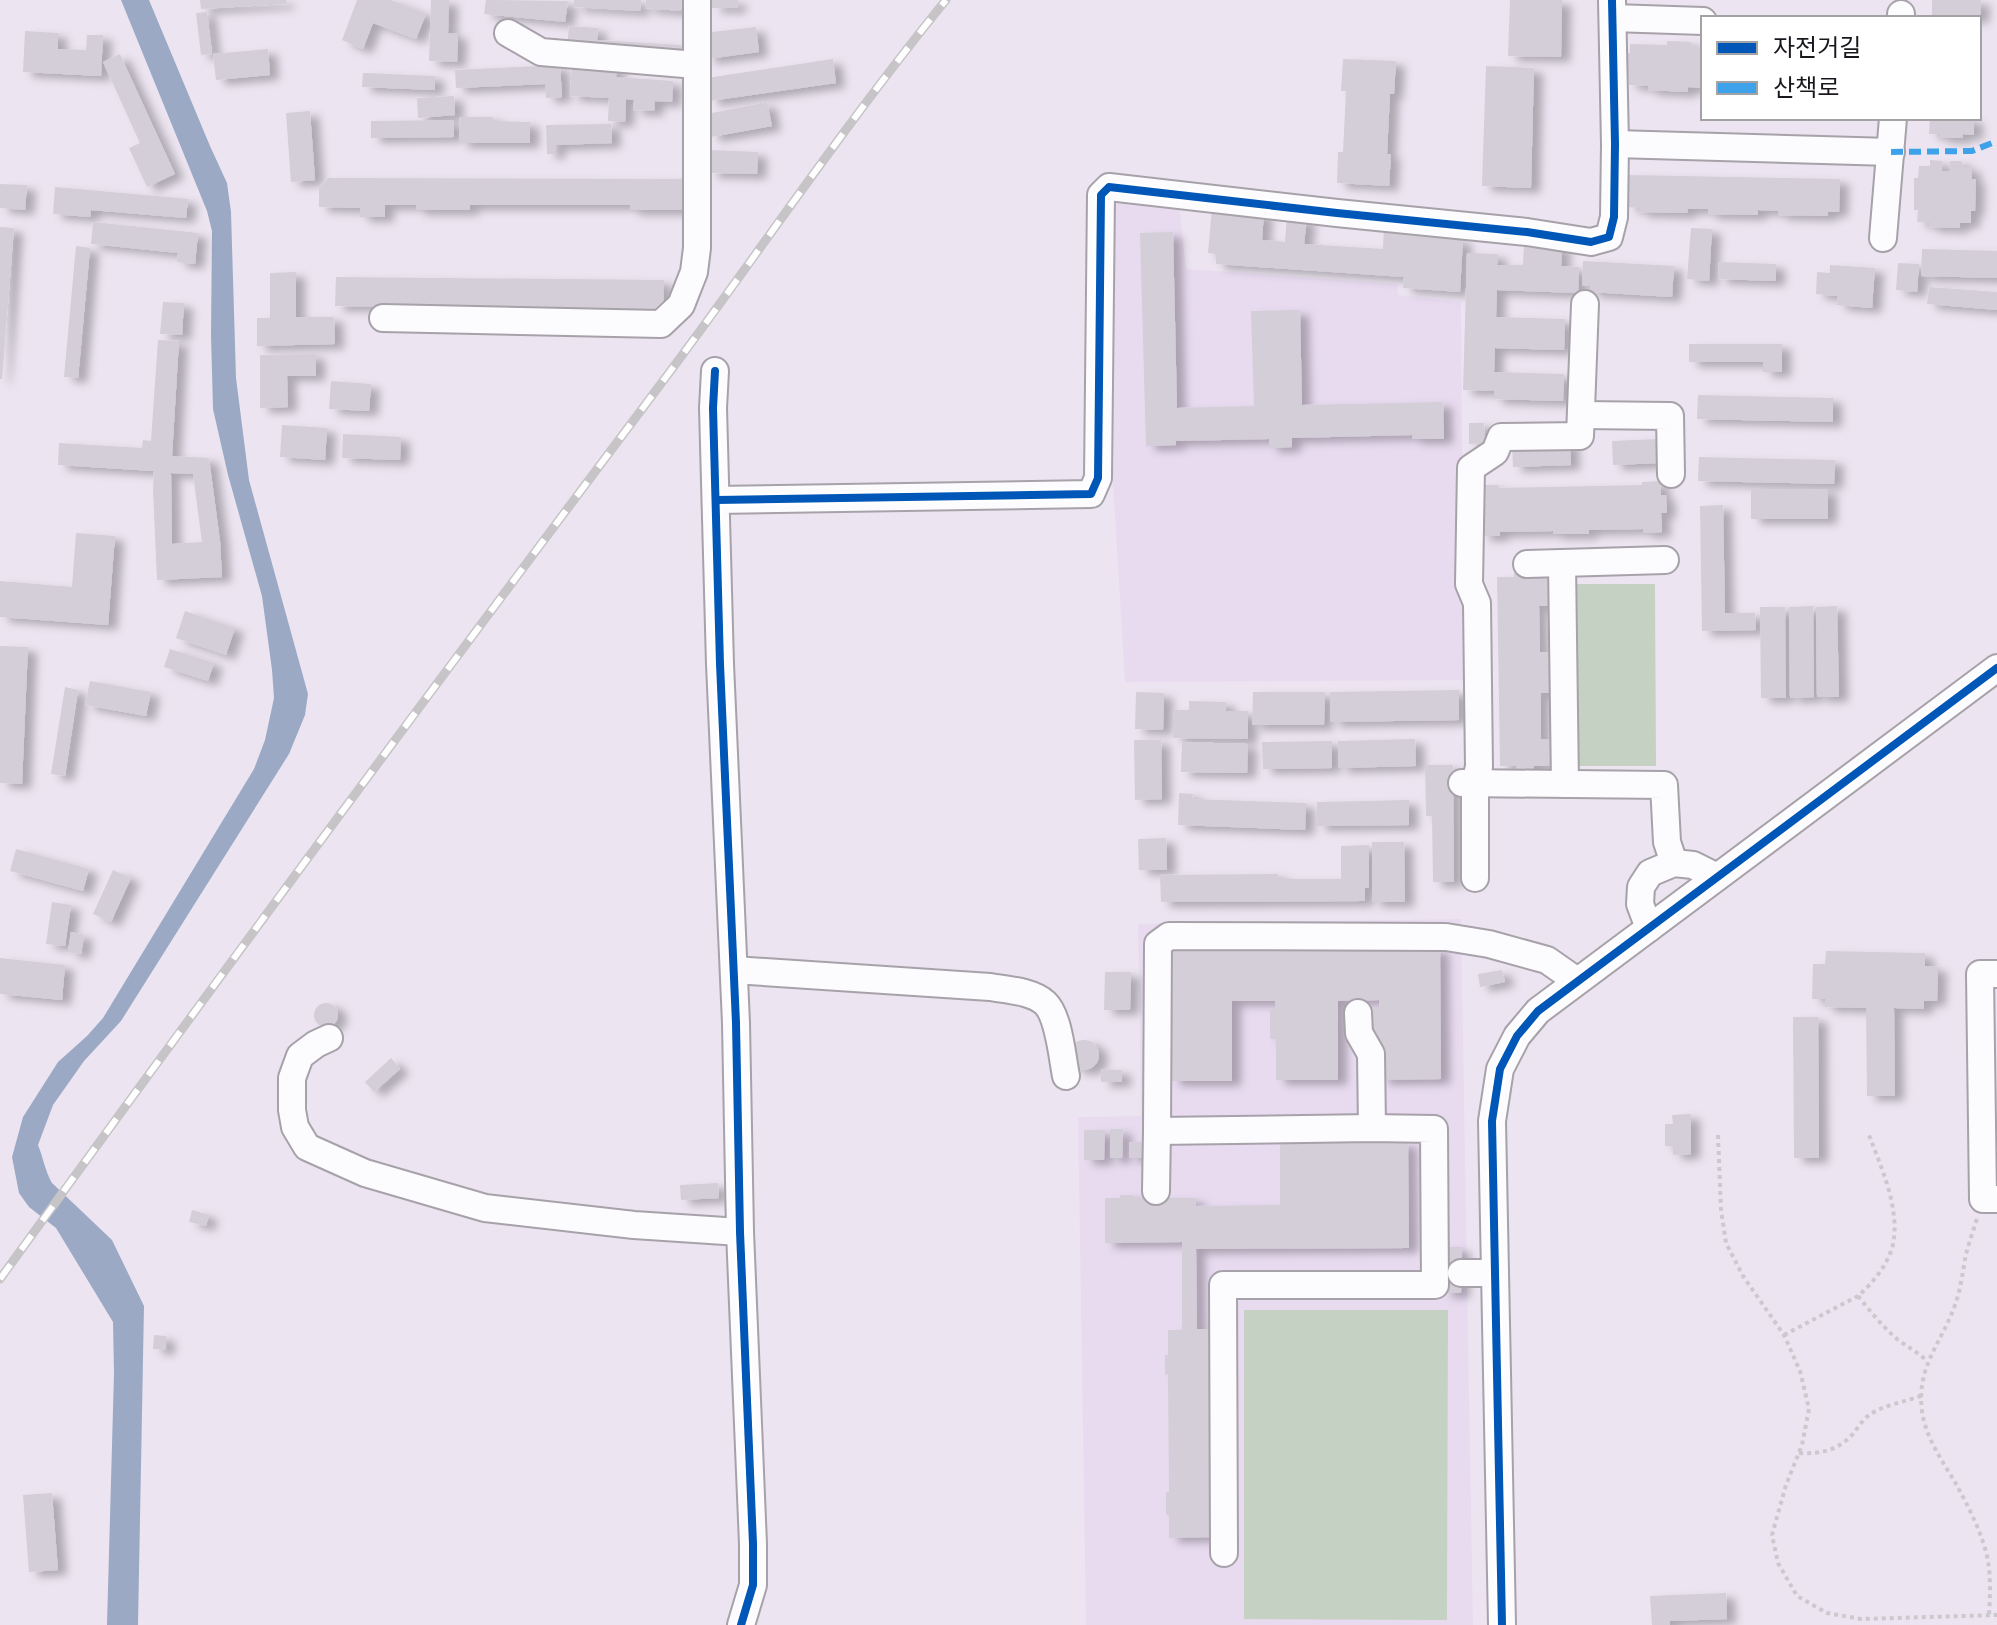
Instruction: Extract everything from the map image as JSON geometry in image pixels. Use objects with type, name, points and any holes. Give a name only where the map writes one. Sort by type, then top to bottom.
[{"type":"street","points":[[383,318],[661,324],[681,305],[694,272],[697,248],[697,0]]},
{"type":"street","points":[[716,500],[1091,494],[1098,478],[1101,195],[1109,187],[1527,232],[1591,242],[1609,237],[1614,217],[1615,144],[1612,9],[1701,21]]},
{"type":"street","points":[[508,33],[541,52],[696,65]]},
{"type":"street","points":[[1883,238],[1893,120]]},
{"type":"street","points":[[1615,144],[1891,152]]},
{"type":"street","points":[[1475,878],[1468,783],[1479,767],[1477,603],[1469,584],[1471,468],[1495,452],[1501,437],[1580,436],[1585,304]]},
{"type":"street","points":[[715,371],[713,408],[720,649],[753,1544],[753,1585],[741,1625]]},
{"type":"street","points":[[1581,415],[1670,416],[1671,474]]},
{"type":"street","points":[[1527,564],[1665,560]]},
{"type":"street","points":[[1562,563],[1565,784]]},
{"type":"street","points":[[1502,1625],[1492,1121],[1500,1069],[1517,1036],[1538,1011],[1577,981],[1997,668]]},
{"type":"street","points":[[1468,783],[1664,785],[1667,842],[1674,863]]},
{"type":"street","points":[[1649,928],[1640,904],[1641,887],[1650,873],[1674,863],[1693,865],[1717,877]]},
{"type":"street","points":[[1156,1191],[1158,944],[1169,936],[1446,937],[1489,944],[1547,960],[1577,981]]},
{"type":"street","points":[[734,970],[990,987],[1027,994],[1044,1002],[1054,1018],[1066,1076]]},
{"type":"street","points":[[1990,1199],[1980,974],[1997,974]]},
{"type":"street","points":[[1358,1013],[1359,1033],[1371,1054],[1372,1128]]},
{"type":"street","points":[[329,1038],[300,1056],[292,1078],[295,1127],[307,1147],[365,1173],[485,1208],[634,1225],[740,1232]]},
{"type":"street","points":[[1157,1131],[1434,1129],[1446,1273],[1435,1285],[1223,1285],[1224,1553]]},
{"type":"street","points":[[1446,1273],[1495,1273]]},
{"type":"path","points":[[1718,1135],[1721,1210],[1726,1243],[1743,1276],[1784,1335],[1800,1371],[1809,1409],[1799,1453],[1772,1535],[1778,1563],[1797,1596],[1827,1613],[1861,1619],[1997,1615]]},
{"type":"path","points":[[1784,1335],[1858,1296],[1883,1267],[1894,1241],[1893,1211],[1882,1168],[1869,1135]]},
{"type":"path","points":[[1989,1616],[1991,1585],[1988,1558],[1977,1527],[1935,1449],[1922,1414],[1920,1388],[1927,1361],[1957,1302],[1967,1251],[1990,1199]]},
{"type":"path","points":[[1858,1296],[1899,1341],[1927,1361]]},
{"type":"path","points":[[1799,1453],[1831,1451],[1850,1438],[1868,1416],[1921,1396]]},
{"type":"shaded area","points":[[1110,199],[1179,204],[1186,269],[1397,284],[1398,295],[1461,302],[1464,680],[1125,682],[1113,486]]},
{"type":"shaded area","points":[[1461,919],[1473,1625],[1086,1625],[1078,1117],[1141,1116],[1138,924]]},
{"type":"green space","points":[[1575,584],[1655,584],[1656,766],[1576,766]]},
{"type":"green space","points":[[1244,1310],[1448,1310],[1447,1620],[1244,1619]]},
{"type":"water","points":[[121,0],[149,0],[227,183],[231,212],[236,378],[249,480],[308,694],[305,715],[289,754],[121,1021],[84,1061],[53,1105],[38,1145],[52,1183],[112,1240],[144,1306],[138,1625],[107,1625],[113,1322],[56,1228],[29,1207],[19,1193],[12,1157],[23,1117],[58,1062],[103,1018],[254,769],[265,740],[274,698],[262,596],[213,409],[212,231],[207,211]]},
{"type":"building","points":[[200,0],[286,0],[286,4],[201,9]]},
{"type":"building","points":[[357,0],[391,0],[426,14],[416,39],[373,23],[363,49],[342,40]]},
{"type":"building","points":[[431,0],[449,0],[448,33],[458,34],[457,62],[429,61]]},
{"type":"building","points":[[486,0],[568,1],[565,22],[484,14]]},
{"type":"building","points":[[574,0],[641,0],[640,11],[574,7]]},
{"type":"building","points":[[646,0],[682,0],[681,11],[645,8]]},
{"type":"building","points":[[712,0],[738,0],[737,8],[712,8]]},
{"type":"building","points":[[1510,0],[1562,0],[1561,57],[1508,56]]},
{"type":"building","points":[[1932,0],[1981,0],[1980,16],[1932,16]]},
{"type":"building","points":[[207,12],[212,54],[201,55],[196,13]]},
{"type":"building","points":[[569,26],[598,28],[597,40],[681,45],[680,57],[567,50]]},
{"type":"building","points":[[756,27],[759,52],[707,59],[703,33]]},
{"type":"building","points":[[25,31],[58,33],[58,49],[86,50],[87,35],[103,35],[101,76],[23,72]]},
{"type":"building","points":[[1667,41],[1691,42],[1691,46],[1701,47],[1701,88],[1688,87],[1688,92],[1648,90],[1648,86],[1629,85],[1629,78],[1625,78],[1626,53],[1630,53],[1630,44],[1667,45]]},
{"type":"building","points":[[268,49],[270,75],[216,80],[213,54]]},
{"type":"building","points":[[120,54],[175,174],[147,187],[129,148],[140,143],[103,62]]},
{"type":"building","points":[[833,59],[836,83],[710,101],[707,78]]},
{"type":"building","points":[[1343,59],[1396,61],[1394,94],[1390,94],[1389,186],[1337,183],[1338,152],[1343,152],[1346,91],[1341,91]]},
{"type":"building","points":[[572,63],[617,66],[616,77],[673,81],[672,102],[655,101],[654,111],[633,110],[634,100],[626,99],[625,122],[608,121],[609,98],[570,96]]},
{"type":"building","points":[[560,65],[562,97],[546,98],[545,84],[456,88],[455,70]]},
{"type":"building","points":[[1486,66],[1534,68],[1531,188],[1482,186]]},
{"type":"building","points":[[363,73],[435,76],[435,90],[362,87]]},
{"type":"building","points":[[454,96],[455,115],[418,118],[417,98]]},
{"type":"building","points":[[767,102],[772,126],[711,137],[707,114]]},
{"type":"building","points":[[310,111],[315,180],[291,182],[286,113]]},
{"type":"building","points":[[460,117],[530,122],[530,143],[459,143]]},
{"type":"building","points":[[454,120],[454,137],[371,138],[371,121]]},
{"type":"building","points":[[1930,120],[1974,120],[1974,135],[1940,138],[1940,134],[1929,134]]},
{"type":"building","points":[[611,124],[612,143],[556,145],[556,154],[547,154],[546,125]]},
{"type":"building","points":[[710,150],[758,152],[757,174],[709,173]]},
{"type":"building","points":[[1930,160],[1942,161],[1942,171],[1950,171],[1950,161],[1962,161],[1962,167],[1972,167],[1972,179],[1976,179],[1975,211],[1971,211],[1971,223],[1960,223],[1960,228],[1929,227],[1929,223],[1917,222],[1914,178],[1918,178],[1919,166],[1930,166]]},
{"type":"building","points":[[1628,175],[1840,179],[1839,212],[1828,212],[1828,216],[1778,215],[1778,211],[1758,210],[1758,215],[1708,214],[1708,209],[1688,209],[1687,213],[1639,212],[1639,208],[1628,207]]},
{"type":"building","points":[[328,178],[685,179],[685,210],[630,210],[630,205],[470,205],[470,210],[416,210],[416,205],[385,205],[385,217],[360,217],[360,208],[319,207],[319,188]]},
{"type":"building","points":[[0,184],[27,185],[25,210],[0,208]]},
{"type":"building","points":[[55,187],[188,199],[186,218],[91,210],[90,217],[53,214]]},
{"type":"building","points":[[1212,208],[1264,212],[1262,240],[1285,242],[1287,216],[1307,218],[1304,244],[1383,249],[1384,227],[1407,229],[1407,235],[1463,239],[1460,292],[1403,288],[1404,277],[1216,264],[1216,254],[1208,253]]},
{"type":"building","points":[[93,222],[198,233],[195,264],[177,262],[178,253],[91,244]]},
{"type":"building","points":[[0,227],[14,228],[2,379],[0,379]]},
{"type":"building","points":[[1691,228],[1712,229],[1709,281],[1687,279]]},
{"type":"building","points":[[1173,232],[1177,408],[1254,406],[1251,311],[1300,310],[1302,405],[1443,402],[1444,439],[1412,439],[1412,435],[1292,438],[1292,447],[1269,448],[1269,439],[1176,441],[1176,445],[1146,446],[1140,233]]},
{"type":"building","points":[[1524,244],[1562,245],[1561,266],[1579,267],[1578,293],[1497,290],[1496,317],[1565,319],[1564,350],[1495,348],[1494,372],[1564,374],[1563,401],[1494,399],[1494,391],[1463,390],[1467,253],[1498,254],[1497,265],[1523,265]]},
{"type":"building","points":[[76,246],[90,248],[78,378],[64,377]]},
{"type":"building","points":[[1922,249],[1997,251],[1997,278],[1921,276]]},
{"type":"building","points":[[1583,261],[1674,266],[1672,297],[1590,292],[1590,286],[1582,285]]},
{"type":"building","points":[[1719,262],[1776,264],[1776,281],[1718,279]]},
{"type":"building","points":[[1898,263],[1919,264],[1917,292],[1896,290]]},
{"type":"building","points":[[1830,265],[1875,268],[1872,308],[1837,305],[1838,296],[1816,294],[1817,272],[1830,273]]},
{"type":"building","points":[[296,272],[296,317],[334,317],[335,344],[257,346],[257,318],[270,318],[270,273]]},
{"type":"building","points":[[336,277],[664,280],[663,310],[335,306]]},
{"type":"building","points":[[1929,287],[1997,292],[1997,310],[1927,304]]},
{"type":"building","points":[[163,302],[184,303],[182,335],[160,334]]},
{"type":"building","points":[[158,340],[179,341],[172,456],[209,458],[222,577],[157,580],[154,471],[58,465],[59,443],[142,448],[143,440],[151,441]],"holes":[[[171,473],[193,474],[202,542],[172,544]]]},
{"type":"building","points":[[1689,344],[1782,344],[1782,372],[1763,372],[1763,362],[1689,362]]},
{"type":"building","points":[[316,354],[316,376],[287,376],[288,407],[260,408],[260,355]]},
{"type":"building","points":[[331,381],[371,384],[369,411],[329,409]]},
{"type":"building","points":[[1698,395],[1833,398],[1833,422],[1697,419]]},
{"type":"building","points":[[1469,423],[1484,423],[1485,443],[1469,444]]},
{"type":"building","points":[[282,425],[327,428],[325,460],[280,457]]},
{"type":"building","points":[[343,434],[401,437],[400,460],[342,458]]},
{"type":"building","points":[[1659,439],[1660,463],[1613,465],[1612,441]]},
{"type":"building","points":[[1570,441],[1571,465],[1513,467],[1512,443]]},
{"type":"building","points":[[1699,457],[1835,460],[1834,484],[1698,481]]},
{"type":"building","points":[[1661,481],[1661,495],[1666,495],[1667,513],[1661,513],[1662,532],[1643,533],[1643,529],[1589,530],[1589,534],[1553,534],[1553,531],[1500,532],[1500,536],[1481,536],[1480,485],[1498,485],[1498,488],[1642,485],[1642,482]]},
{"type":"building","points":[[1751,489],[1828,489],[1828,519],[1751,519]]},
{"type":"building","points":[[1723,505],[1725,613],[1755,613],[1756,630],[1702,631],[1700,506]]},
{"type":"building","points":[[76,533],[115,536],[108,625],[0,617],[0,581],[72,587]]},
{"type":"building","points":[[1514,573],[1549,576],[1549,606],[1539,606],[1540,652],[1553,652],[1553,693],[1541,693],[1541,739],[1551,739],[1551,766],[1534,766],[1534,771],[1516,772],[1516,766],[1500,766],[1497,577],[1514,577]]},
{"type":"building","points":[[1813,606],[1814,697],[1790,698],[1789,607]]},
{"type":"building","points":[[1837,606],[1839,697],[1817,697],[1816,607]]},
{"type":"building","points":[[1760,607],[1785,607],[1786,698],[1761,698]]},
{"type":"building","points":[[185,611],[235,628],[226,655],[176,638]]},
{"type":"building","points":[[0,646],[28,647],[22,784],[0,783]]},
{"type":"building","points":[[170,649],[214,663],[208,681],[164,667]]},
{"type":"building","points":[[90,681],[151,692],[146,716],[85,705]]},
{"type":"building","points":[[65,687],[78,690],[65,776],[51,774]]},
{"type":"building","points":[[1459,690],[1459,720],[1331,722],[1330,692]]},
{"type":"building","points":[[1136,692],[1164,693],[1163,730],[1135,729]]},
{"type":"building","points":[[1253,692],[1325,692],[1324,725],[1252,725]]},
{"type":"building","points":[[1189,701],[1226,702],[1226,711],[1248,711],[1248,739],[1173,738],[1173,710],[1189,710]]},
{"type":"building","points":[[1415,739],[1416,766],[1339,768],[1338,741]]},
{"type":"building","points":[[1134,740],[1161,740],[1162,799],[1135,800]]},
{"type":"building","points":[[1332,741],[1332,768],[1263,769],[1262,742]]},
{"type":"building","points":[[1182,742],[1248,744],[1247,773],[1181,772]]},
{"type":"building","points":[[1425,765],[1453,765],[1454,882],[1433,882],[1432,816],[1426,816]]},
{"type":"building","points":[[1179,793],[1193,794],[1192,799],[1306,803],[1305,830],[1178,825]]},
{"type":"building","points":[[1409,800],[1409,825],[1317,826],[1317,802]]},
{"type":"building","points":[[1166,838],[1167,870],[1139,870],[1138,839]]},
{"type":"building","points":[[1372,842],[1404,842],[1405,902],[1372,902]]},
{"type":"building","points":[[1369,845],[1369,888],[1365,888],[1365,901],[1161,902],[1160,875],[1278,874],[1279,879],[1341,879],[1341,846]]},
{"type":"building","points":[[16,849],[89,869],[83,891],[10,871]]},
{"type":"building","points":[[113,870],[131,878],[111,922],[93,914]]},
{"type":"building","points":[[52,902],[71,905],[65,946],[46,944]]},
{"type":"building","points":[[71,932],[84,935],[81,954],[68,952]]},
{"type":"building","points":[[1440,948],[1441,1079],[1380,1080],[1379,1039],[1373,1039],[1373,1008],[1379,1008],[1379,1000],[1338,1001],[1338,1080],[1276,1080],[1276,1039],[1270,1039],[1270,1009],[1275,1009],[1275,1001],[1232,1001],[1232,1081],[1171,1081],[1171,1040],[1166,1040],[1166,1009],[1171,1010],[1171,950]]},
{"type":"building","points":[[1826,951],[1925,953],[1925,966],[1938,967],[1937,1001],[1924,1001],[1924,1009],[1894,1008],[1895,1096],[1867,1096],[1866,1008],[1825,1007],[1825,999],[1812,999],[1813,964],[1825,964]]},
{"type":"building","points":[[0,958],[65,965],[62,1000],[0,994]]},
{"type":"building","points":[[1502,970],[1505,982],[1480,987],[1478,974]]},
{"type":"building","points":[[1105,972],[1131,972],[1130,1010],[1104,1010]]},
{"type":"building","points":[[326,1003],[334,1007],[338,1015],[334,1023],[326,1027],[318,1023],[314,1015],[318,1007]]},
{"type":"building","points":[[1793,1017],[1818,1017],[1819,1158],[1794,1158]]},
{"type":"building","points":[[1084,1040],[1095,1044],[1099,1055],[1095,1066],[1084,1070],[1073,1066],[1069,1055],[1073,1044]]},
{"type":"building","points":[[391,1058],[400,1069],[374,1092],[365,1082]]},
{"type":"building","points":[[1101,1069],[1122,1070],[1122,1082],[1101,1082]]},
{"type":"building","points":[[1691,1114],[1691,1154],[1673,1155],[1673,1146],[1665,1146],[1665,1124],[1673,1124],[1672,1115]]},
{"type":"building","points":[[1110,1129],[1123,1129],[1122,1158],[1110,1158]]},
{"type":"building","points":[[1084,1130],[1105,1130],[1104,1160],[1084,1160]]},
{"type":"building","points":[[1129,1142],[1145,1142],[1145,1158],[1129,1158]]},
{"type":"building","points":[[1408,1142],[1409,1248],[1196,1249],[1197,1329],[1211,1329],[1212,1537],[1169,1538],[1169,1515],[1166,1514],[1166,1492],[1169,1492],[1168,1374],[1165,1375],[1165,1355],[1168,1355],[1168,1330],[1182,1330],[1182,1242],[1105,1243],[1105,1198],[1133,1195],[1133,1198],[1196,1198],[1196,1206],[1280,1205],[1280,1143]]},
{"type":"building","points":[[718,1183],[719,1198],[681,1200],[680,1185]]},
{"type":"building","points":[[192,1210],[209,1215],[206,1226],[189,1222]]},
{"type":"building","points":[[1443,1247],[1462,1247],[1461,1293],[1443,1293]]},
{"type":"building","points":[[154,1335],[166,1336],[166,1350],[153,1349]]},
{"type":"building","points":[[52,1493],[58,1570],[29,1572],[23,1495]]},
{"type":"building","points":[[1726,1593],[1727,1619],[1670,1621],[1670,1625],[1652,1625],[1650,1596]]},
{"type":"railway","points":[[0,1279],[836,143],[946,0]]},
{"type":"marked path","points":[[1891,152],[1972,151],[1997,141]]},
{"type":"cycle path","points":[[716,500],[1091,494],[1098,478],[1101,195],[1109,187],[1527,232],[1591,242],[1609,237],[1614,217],[1615,144],[1612,0]]},
{"type":"cycle path","points":[[715,371],[713,408],[720,664],[736,1023],[740,1232],[753,1544],[753,1585],[741,1625]]},
{"type":"cycle path","points":[[1502,1625],[1492,1121],[1500,1069],[1517,1036],[1538,1011],[1997,668]]}]
